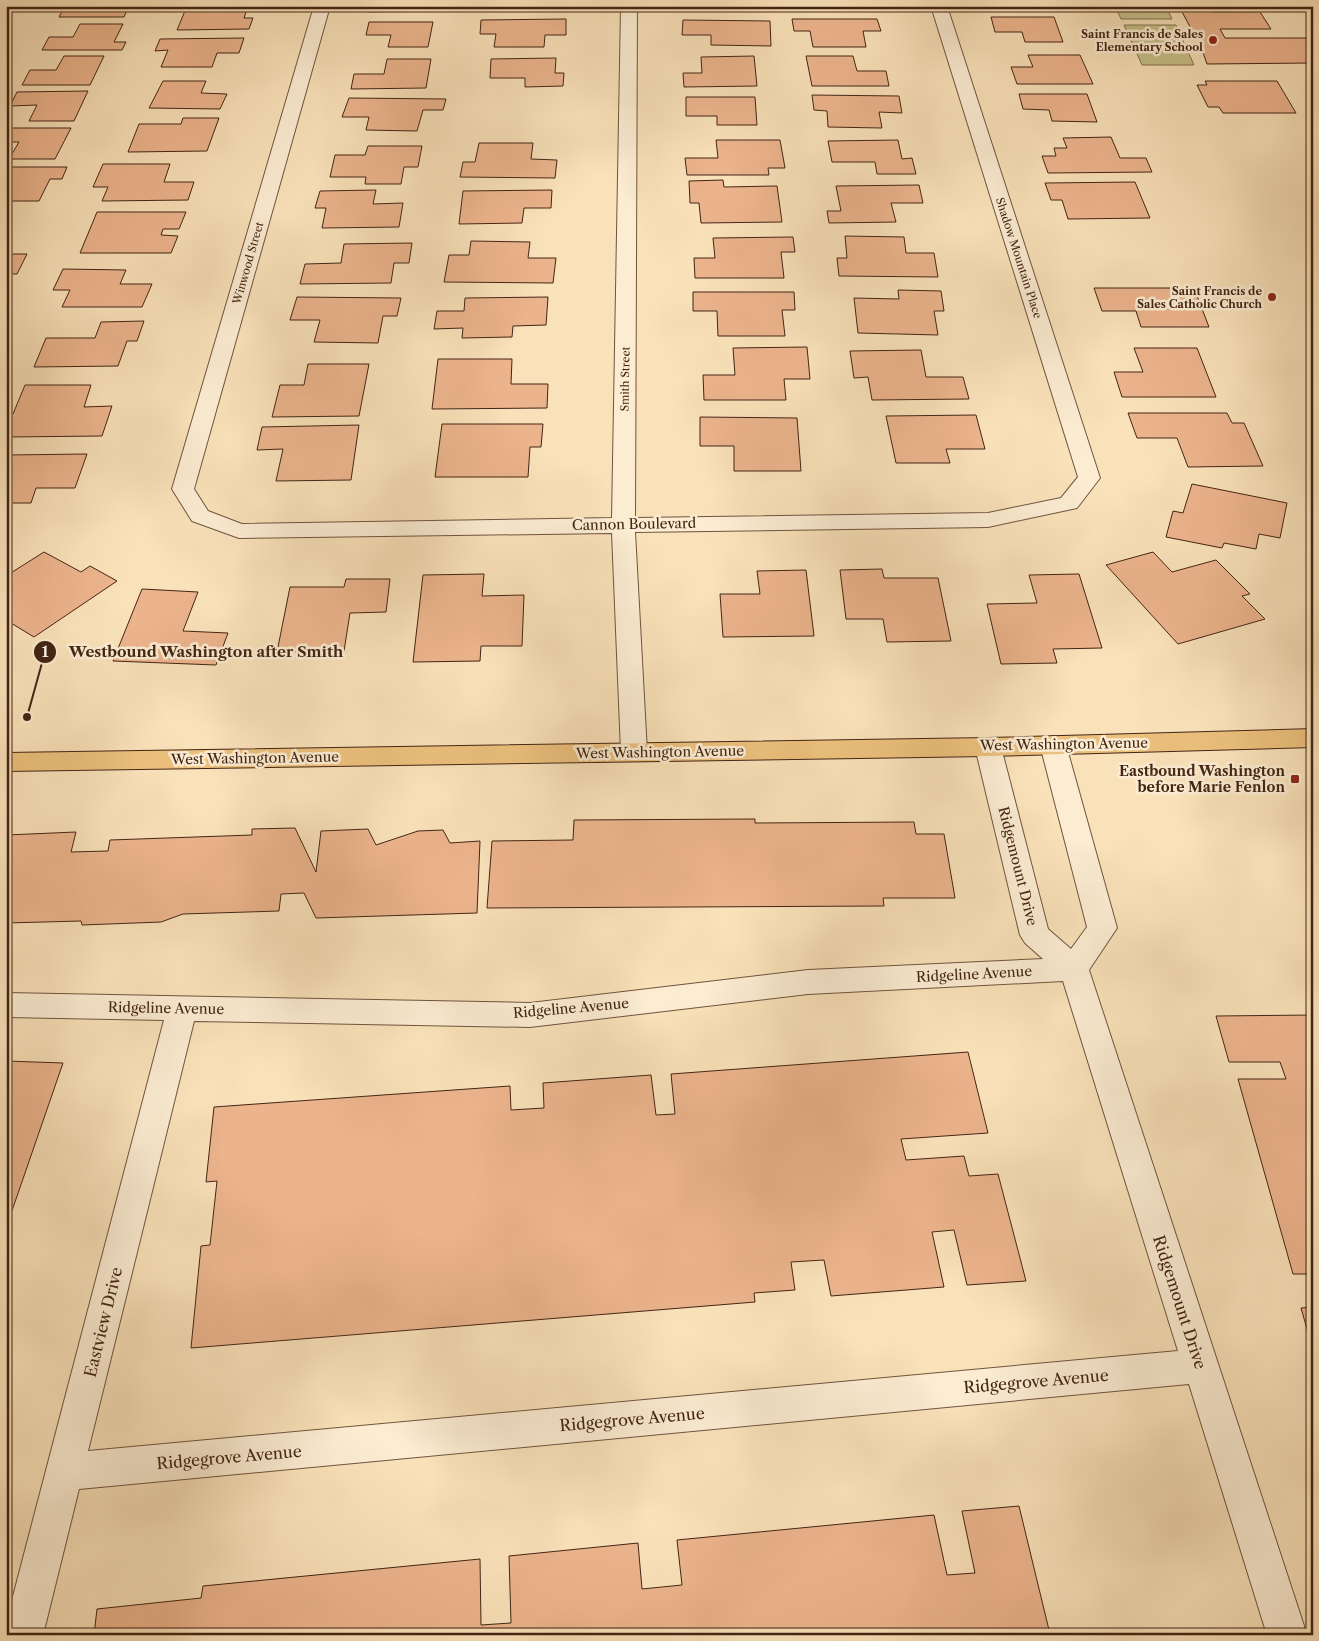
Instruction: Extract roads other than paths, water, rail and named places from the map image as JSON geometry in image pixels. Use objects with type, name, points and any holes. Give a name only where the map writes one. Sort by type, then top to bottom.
[{"type":"main road","name":"West Washington Avenue","points":[[6,762],[988,747],[1313,738]]},
{"type":"street","name":"Winwood Street","points":[[200,516],[183,489],[322,6]]},
{"type":"street","name":"Smith Street","points":[[629,6],[624,524],[634,752]]},
{"type":"street","name":"Shadow Mountain Place","points":[[939,6],[1089,478],[1069,503]]},
{"type":"street","name":"Cannon Boulevard","points":[[200,516],[239,531],[988,520],[1069,503]]},
{"type":"street","points":[[1053,745],[1102,928],[1074,969]]},
{"type":"street","name":"Ridgemount Drive","points":[[988,747],[1035,936],[1074,969],[1286,1635]]},
{"type":"street","name":"Ridgeline Avenue","points":[[6,1005],[530,1015],[808,982],[1074,969]]},
{"type":"street","name":"Eastview Drive","points":[[23,1635],[182,1008]]},
{"type":"street","name":"Ridgegrove Avenue","points":[[64,1472],[1200,1366]]},
{"type":"place","name":"Saint Francis de Sales Elementary School","points":[[1213,40]]},
{"type":"place","name":"Saint Francis de Sales Catholic Church","points":[[1272,297]]},
{"type":"place","name":"Westbound Washington after Smith","points":[[27,717]]},
{"type":"place","name":"Eastbound Washington before Marie Fenlon","points":[[1295,779]]}]
